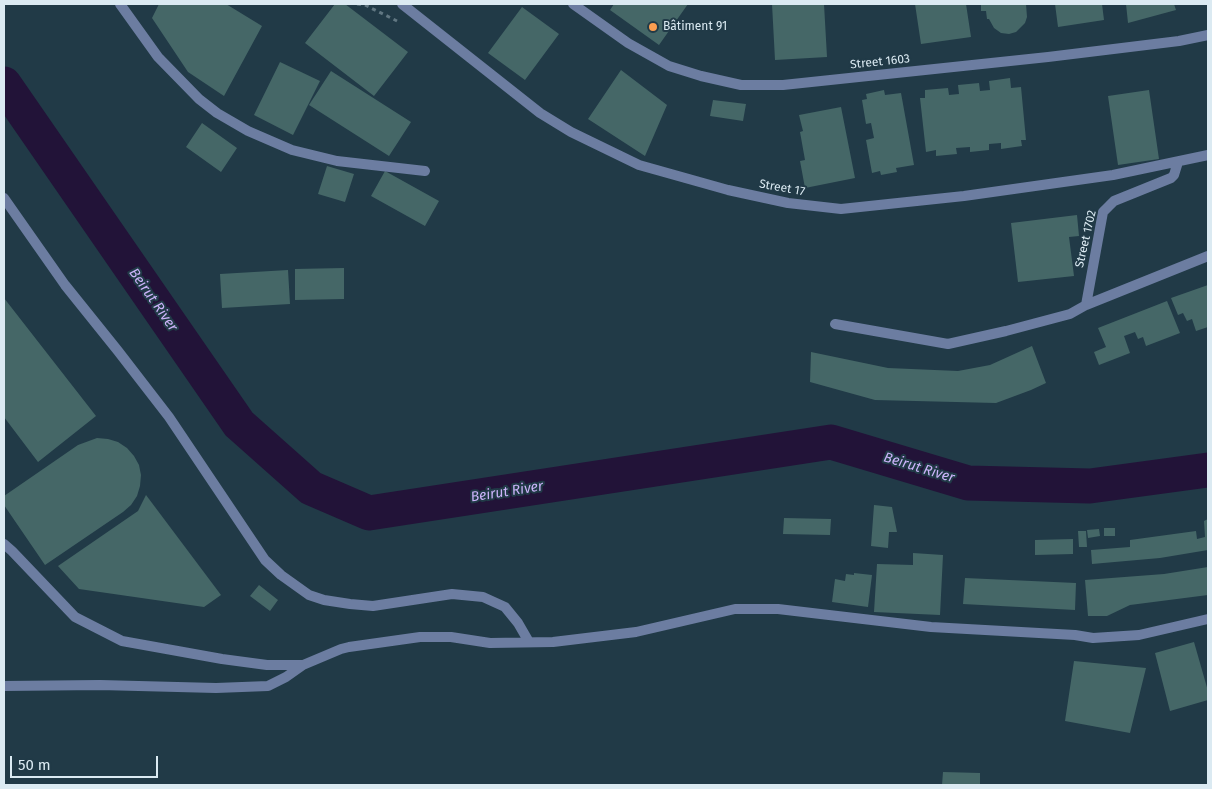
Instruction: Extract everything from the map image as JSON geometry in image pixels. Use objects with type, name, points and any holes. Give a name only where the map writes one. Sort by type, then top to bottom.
[{"type":"street","points":[[120,4],[158,57],[199,99],[217,113],[248,131],[292,150],[337,161],[425,171]]},
{"type":"street","name":"Street 17","points":[[402,4],[540,113],[572,132],[638,165],[728,190],[788,203],[841,209],[964,196],[1104,176],[1208,155]]},
{"type":"street","name":"Street 1603","points":[[573,4],[628,43],[668,66],[741,85],[782,85],[1029,59],[1179,41],[1208,35]]},
{"type":"street","name":"Street 1702","points":[[1086,305],[1103,212],[1107,206],[1122,197],[1170,178],[1174,175],[1178,162]]},
{"type":"street","points":[[4,198],[64,285],[169,417],[264,560],[281,575],[309,595],[324,600],[350,604],[374,606],[452,594],[483,597],[505,607],[518,623],[529,642]]},
{"type":"street","points":[[835,324],[948,344],[1070,314],[1086,305],[1208,256]]},
{"type":"street","points":[[4,544],[12,550],[75,618],[122,641],[240,662],[267,665],[303,665]]},
{"type":"street","points":[[4,686],[100,684],[216,688],[268,686],[286,677],[303,665],[341,649],[420,637],[451,638],[490,643],[553,642],[636,632],[735,609],[778,609],[931,628],[1093,638],[1139,635],[1208,619]]},
{"type":"building","points":[[159,4],[226,4],[262,26],[224,96],[188,72],[152,18]]},
{"type":"building","points":[[335,4],[345,4],[408,52],[374,96],[305,43]]},
{"type":"building","name":"Bâtiment 91","points":[[614,4],[688,4],[659,45],[610,10]]},
{"type":"building","points":[[772,4],[824,4],[827,57],[775,60]]},
{"type":"building","points":[[915,4],[966,4],[971,37],[921,44]]},
{"type":"building","points":[[981,4],[1026,4],[1027,17],[1025,23],[1016,32],[1009,34],[1001,33],[987,19],[986,11],[981,11]]},
{"type":"building","points":[[1055,4],[1102,4],[1104,20],[1058,27]]},
{"type":"building","points":[[1126,4],[1174,4],[1176,10],[1128,23]]},
{"type":"building","points":[[522,7],[559,34],[525,80],[488,53]]},
{"type":"building","points":[[280,62],[320,81],[293,135],[254,115]]},
{"type":"building","points":[[621,70],[667,105],[645,156],[588,119]]},
{"type":"building","points":[[331,71],[411,122],[389,156],[309,105]]},
{"type":"building","points":[[1010,78],[1011,88],[1021,87],[1026,140],[1021,140],[1022,146],[1001,149],[1001,143],[989,144],[989,150],[970,152],[970,147],[956,148],[957,154],[936,156],[936,150],[926,152],[920,98],[925,98],[925,90],[948,88],[949,95],[959,94],[958,85],[979,83],[980,91],[990,90],[989,81]]},
{"type":"building","points":[[884,90],[885,95],[901,93],[914,165],[896,168],[897,172],[881,175],[880,171],[872,173],[866,140],[874,138],[871,123],[866,124],[862,100],[867,99],[866,94]]},
{"type":"building","points":[[1149,90],[1159,159],[1118,165],[1108,96]]},
{"type":"building","points":[[713,100],[746,104],[743,121],[710,116]]},
{"type":"building","points":[[841,107],[855,178],[805,188],[800,161],[805,160],[800,132],[803,131],[799,115]]},
{"type":"building","points":[[202,123],[237,148],[221,172],[186,147]]},
{"type":"building","points":[[327,166],[354,174],[345,202],[318,194]]},
{"type":"building","points":[[385,171],[439,201],[425,226],[371,196]]},
{"type":"building","points":[[1077,215],[1079,236],[1069,237],[1074,276],[1018,282],[1011,223]]},
{"type":"building","points":[[344,268],[344,299],[295,300],[295,269]]},
{"type":"building","points":[[288,270],[290,304],[222,308],[220,274]]},
{"type":"building","points":[[1208,285],[1208,327],[1196,331],[1192,319],[1187,321],[1183,313],[1178,315],[1171,298]]},
{"type":"building","points":[[4,298],[96,416],[38,462],[4,417]]},
{"type":"building","points":[[1167,301],[1180,333],[1146,346],[1143,337],[1138,339],[1135,332],[1124,336],[1130,353],[1099,365],[1094,352],[1106,347],[1098,328]]},
{"type":"building","points":[[1032,346],[1046,383],[996,403],[875,400],[810,382],[811,352],[888,368],[958,371],[990,365]]},
{"type":"building","points":[[97,438],[118,442],[134,456],[139,465],[141,475],[137,496],[123,512],[45,565],[4,505],[4,496],[78,445]]},
{"type":"building","points":[[146,495],[221,595],[204,607],[79,589],[58,566],[138,511]]},
{"type":"building","points":[[874,505],[892,507],[897,532],[889,532],[888,548],[871,546]]},
{"type":"building","points":[[784,518],[831,519],[830,535],[783,534]]},
{"type":"building","points":[[1208,519],[1208,550],[1160,558],[1092,564],[1091,550],[1130,547],[1130,540],[1196,531],[1197,539],[1205,537],[1204,521]]},
{"type":"building","points":[[1104,528],[1115,528],[1115,536],[1104,536]]},
{"type":"building","points":[[1099,529],[1100,536],[1088,538],[1087,530]]},
{"type":"building","points":[[1078,531],[1086,531],[1087,547],[1079,547]]},
{"type":"building","points":[[1073,539],[1073,554],[1035,555],[1035,540]]},
{"type":"building","points":[[913,553],[943,555],[940,615],[874,612],[877,564],[913,565]]},
{"type":"building","points":[[1208,567],[1208,595],[1130,605],[1107,616],[1088,616],[1085,580],[1164,574]]},
{"type":"building","points":[[854,573],[872,575],[868,607],[832,602],[835,579],[845,581],[846,574],[854,575]]},
{"type":"building","points":[[965,578],[1076,583],[1075,610],[963,604]]},
{"type":"building","points":[[259,585],[278,600],[270,611],[250,596]]},
{"type":"building","points":[[1194,642],[1208,691],[1208,700],[1170,711],[1155,653]]},
{"type":"building","points":[[1074,661],[1146,668],[1130,733],[1065,721]]},
{"type":"building","points":[[943,772],[980,773],[980,785],[942,785]]},
{"type":"waterway","name":"Beirut River","points":[[4,84],[239,424],[311,488],[369,513],[831,442],[968,483],[1090,486],[1208,470]]},
{"type":"place","name":"Bâtiment 91","points":[[653,27]]}]
